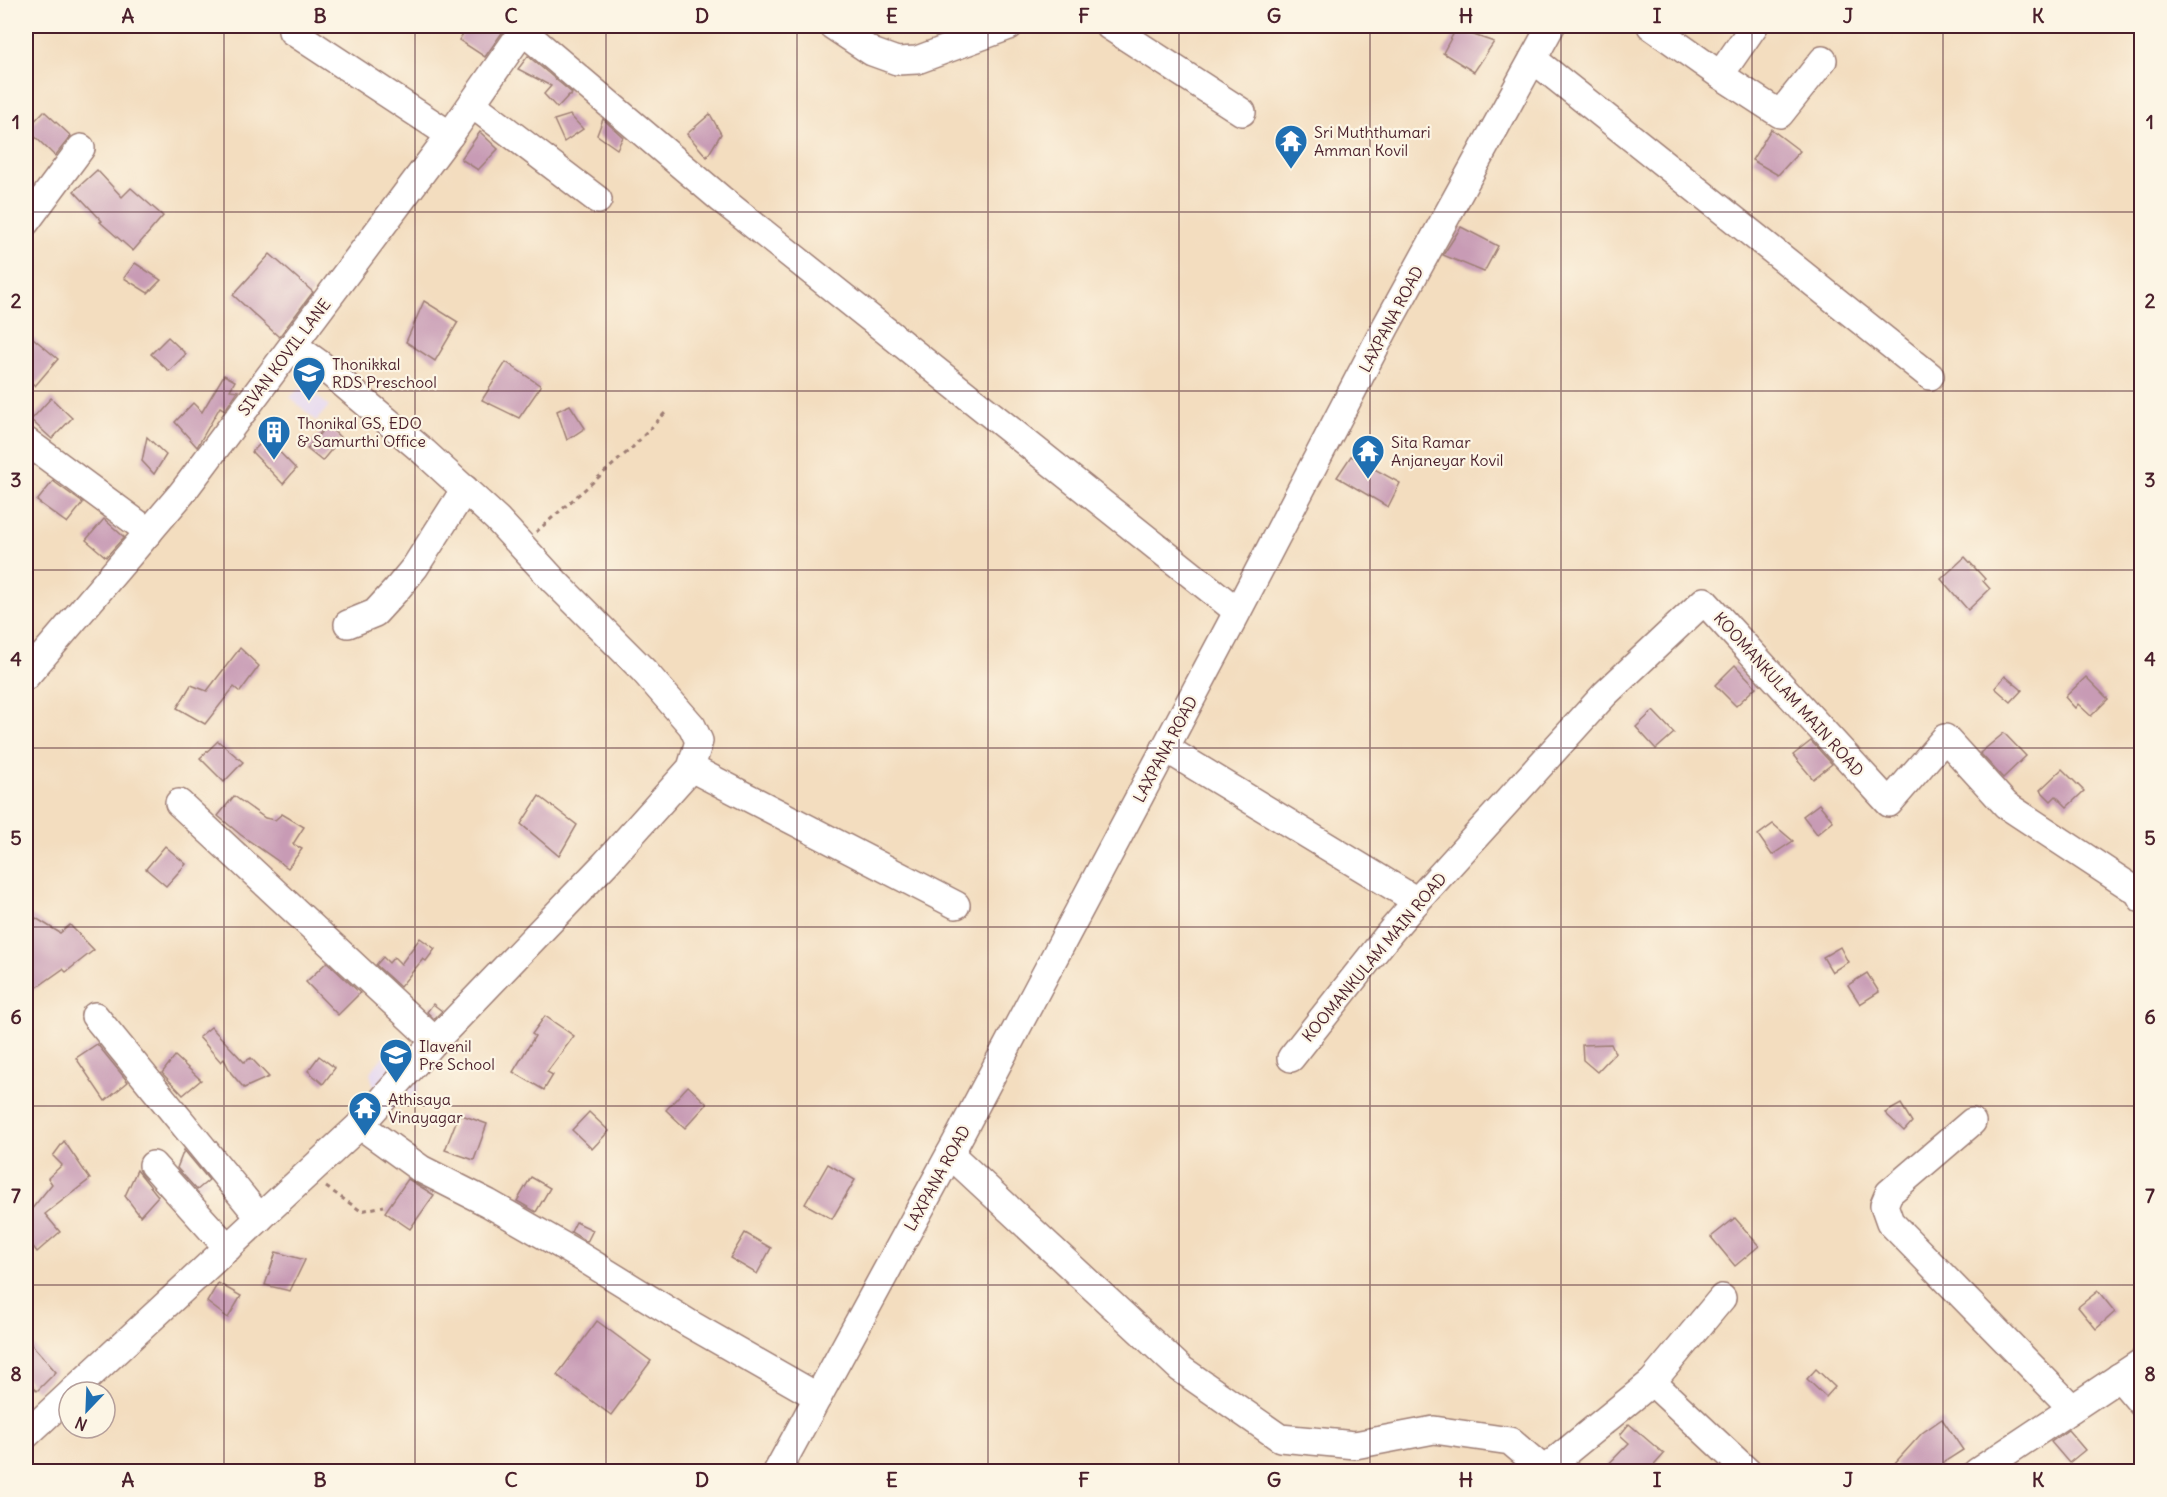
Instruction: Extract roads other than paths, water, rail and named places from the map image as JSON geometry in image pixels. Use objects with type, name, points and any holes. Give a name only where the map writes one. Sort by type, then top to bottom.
[{"type":"street","points":[[833,26],[872,52],[897,61],[917,60],[1009,26]]},
{"type":"street","points":[[1109,26],[1242,112]]},
{"type":"street","name":"LAXPANA ROAD","points":[[777,1472],[950,1154],[1385,328],[1551,26]]},
{"type":"street","points":[[1651,26],[1780,114],[1823,60]]},
{"type":"street","points":[[1720,75],[1754,26]]},
{"type":"street","points":[[525,28],[721,199],[1237,611]]},
{"type":"street","name":"SIVAN KOVIL LANE","points":[[26,676],[182,493],[450,135],[525,28]]},
{"type":"street","points":[[292,31],[450,135]]},
{"type":"street","points":[[1533,59],[1930,376]]},
{"type":"street","points":[[472,104],[598,200]]},
{"type":"street","points":[[26,222],[81,148]]},
{"type":"street","points":[[85,1380],[360,1125],[435,1041],[604,864],[691,768],[699,741],[692,726],[644,671],[465,489],[321,365],[293,345]]},
{"type":"street","points":[[26,441],[149,532]]},
{"type":"street","points":[[348,624],[375,613],[397,589],[415,567],[465,489]]},
{"type":"street","name":"KOOMANKULAM MAIN ROAD","points":[[1291,1058],[1392,930],[1605,694],[1704,601],[1889,803],[1945,738],[2006,805],[2138,891],[2142,899]]},
{"type":"street","points":[[1165,748],[1418,901]]},
{"type":"street","points":[[691,768],[956,904]]},
{"type":"street","points":[[179,803],[435,1041]]},
{"type":"street","points":[[95,1016],[260,1218]]},
{"type":"street","points":[[1972,1122],[1889,1193],[1884,1205],[1890,1222],[2072,1408]]},
{"type":"street","points":[[360,1125],[421,1169],[498,1209],[690,1324],[818,1397]]},
{"type":"street","points":[[950,1154],[1181,1369],[1280,1438],[1355,1445],[1434,1431],[1510,1441],[1545,1471],[1652,1382],[1722,1298]]},
{"type":"street","points":[[153,1165],[228,1248]]},
{"type":"street","points":[[1977,1472],[2142,1362]]},
{"type":"street","points":[[2119,1377],[2142,1404]]},
{"type":"street","points":[[1652,1382],[1748,1472]]},
{"type":"street","points":[[26,1436],[57,1406]]},
{"type":"place","name":"Sri Muththumari Amman Kovil","points":[[1291,170]]},
{"type":"place","name":"Thonikkal RDS Preschool","points":[[309,402]]},
{"type":"place","name":"Thonikal GS, EDO & Samurthi Office","points":[[274,461]]},
{"type":"place","name":"Sita Ramar Anjaneyar Kovil","points":[[1368,480]]},
{"type":"place","name":"Ilavenil Pre School","points":[[396,1084]]},
{"type":"place","name":"Athisaya Vinayagar","points":[[365,1137]]}]
